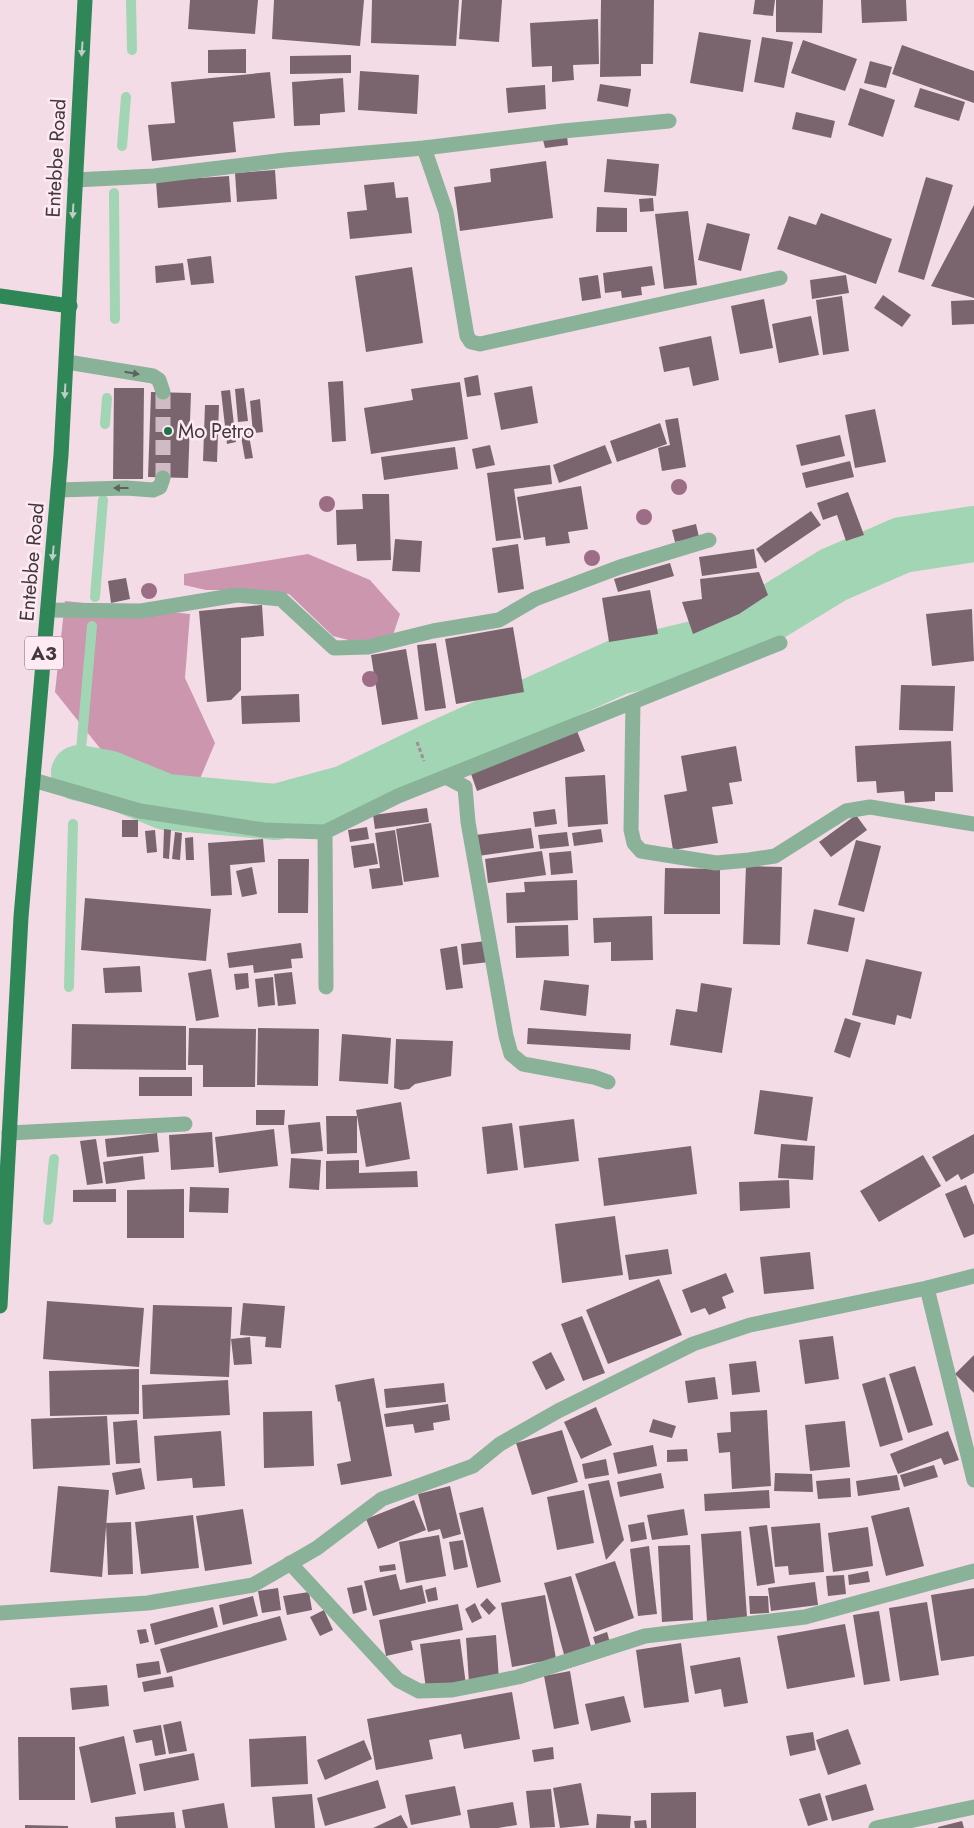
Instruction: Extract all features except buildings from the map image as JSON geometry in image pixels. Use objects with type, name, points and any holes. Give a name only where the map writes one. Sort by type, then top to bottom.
[{"type":"main road","name":"Entebbe Road","points":[[0,1306],[21,917],[58,490],[67,362],[85,0]]},
{"type":"main road","points":[[0,296],[70,306]]},
{"type":"street","points":[[75,180],[154,176],[285,160],[424,148],[543,133],[669,121]]},
{"type":"street","points":[[424,148],[446,212],[467,336],[471,342],[480,344],[780,278]]},
{"type":"street","points":[[67,362],[153,376],[159,380],[163,392]]},
{"type":"street","points":[[58,490],[126,488],[153,490],[160,487],[163,478]]},
{"type":"street","points":[[48,610],[140,611],[237,596],[281,598],[334,648],[368,647],[434,631],[499,620],[535,599],[620,566],[709,540]]},
{"type":"street","points":[[33,780],[140,811],[264,830],[325,832],[398,796],[780,643]]},
{"type":"street","points":[[633,702],[631,830],[634,843],[641,851],[716,862],[775,856],[846,811],[870,807],[974,824]]},
{"type":"street","points":[[446,777],[465,787],[468,822],[504,1027],[511,1054],[523,1064],[594,1077],[608,1082]]},
{"type":"street","points":[[325,832],[326,987]]},
{"type":"street","points":[[9,1133],[185,1124]]},
{"type":"street","points":[[0,1614],[148,1603],[253,1584],[317,1548],[382,1499],[474,1466],[500,1444],[558,1411],[693,1344],[750,1325],[927,1288],[974,1276]]},
{"type":"street","points":[[927,1288],[974,1480]]},
{"type":"street","points":[[290,1563],[398,1680],[419,1691],[452,1690],[518,1677],[645,1636],[805,1617],[974,1571]]},
{"type":"street","points":[[876,1828],[974,1807]]},
{"type":"shaded area","points":[[308,554],[370,580],[400,614],[393,635],[360,643],[333,636],[289,594],[206,590],[184,585],[184,574]]},
{"type":"shaded area","points":[[65,601],[190,614],[185,678],[215,743],[194,793],[159,794],[115,767],[55,692]]},
{"type":"waterway","points":[[131,0],[132,50]]},
{"type":"waterway","points":[[122,146],[126,97]]},
{"type":"waterway","points":[[114,193],[115,319]]},
{"type":"waterway","points":[[105,424],[107,398]]},
{"type":"waterway","points":[[95,597],[103,500]]},
{"type":"waterway","points":[[79,773],[107,778],[166,802],[276,812],[346,793],[437,749],[618,667],[707,646],[756,622],[833,575],[902,545],[974,534]]},
{"type":"waterway","points":[[79,773],[92,626]]},
{"type":"waterway","points":[[69,987],[73,824]]},
{"type":"waterway","points":[[48,1220],[54,1159]]},
{"type":"tunnel","points":[[163,392],[163,478]]},
{"type":"place","name":"Mo Petro","points":[[168,431]]}]
